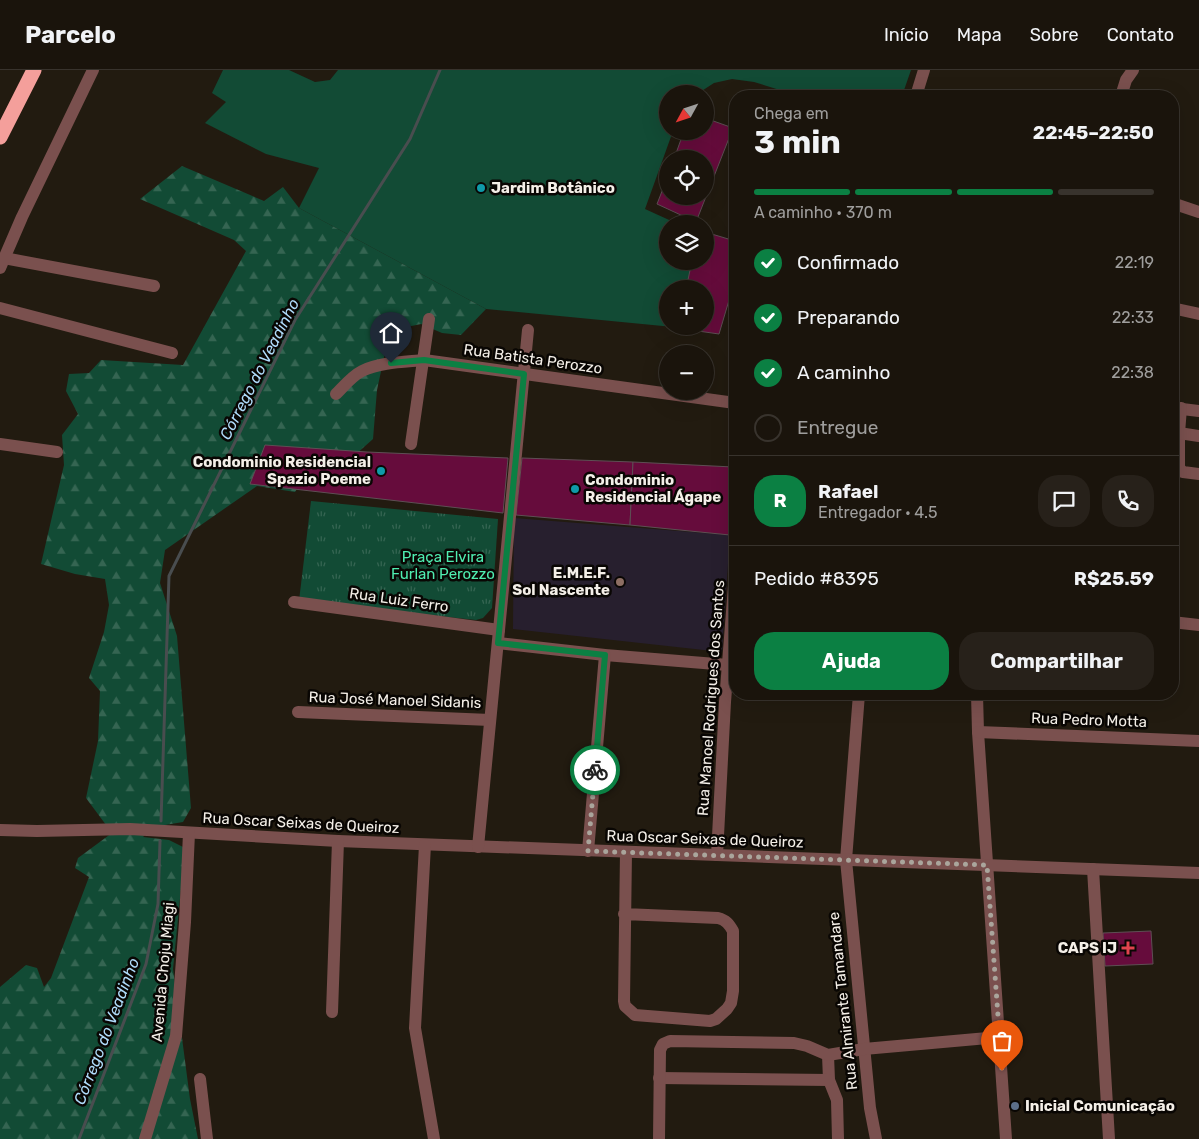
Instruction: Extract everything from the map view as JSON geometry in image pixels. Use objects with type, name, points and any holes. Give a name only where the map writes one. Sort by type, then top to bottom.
[{"type":"highway","points":[[0,137],[34,70]]},
{"type":"street","points":[[93,70],[22,217],[2,263],[154,286]]},
{"type":"street","points":[[918,90],[924,70]]},
{"type":"street","points":[[1123,90],[1130,73]]},
{"type":"street","points":[[1179,205],[1199,212]]},
{"type":"street","points":[[0,308],[172,353]]},
{"type":"street","points":[[1179,310],[1199,314]]},
{"type":"street","points":[[411,444],[429,318]]},
{"type":"street","points":[[478,846],[528,330]]},
{"type":"street","name":"Rua Batista Perozzo","points":[[336,394],[362,371],[391,363],[424,360],[729,403]]},
{"type":"street","points":[[1179,408],[1199,411]]},
{"type":"street","points":[[1199,436],[1179,433],[1180,471],[1199,474]]},
{"type":"street","points":[[0,444],[57,452]]},
{"type":"street","name":"Rua Luiz Ferro","points":[[294,602],[605,655],[728,665]]},
{"type":"street","points":[[1179,623],[1199,625]]},
{"type":"street","name":"Rua Manoel Rodrigues dos Santos","points":[[717,855],[729,653]]},
{"type":"street","points":[[588,851],[605,655]]},
{"type":"street","name":"Rua Almirante Tamandare","points":[[859,700],[846,860],[870,1108],[876,1139]]},
{"type":"street","points":[[977,700],[1006,1139]]},
{"type":"street","name":"Rua José Manoel Sidanis","points":[[298,712],[490,720]]},
{"type":"street","name":"Rua Pedro Motta","points":[[978,732],[1199,741]]},
{"type":"street","name":"Rua Oscar Seixas de Queiroz","points":[[0,830],[116,829],[338,842],[1199,873]]},
{"type":"street","name":"Avenida Choju Miagi","points":[[144,1139],[176,1036],[189,833]]},
{"type":"street","points":[[332,1012],[338,842]]},
{"type":"street","points":[[425,845],[415,1028],[434,1139]]},
{"type":"street","points":[[624,914],[718,918],[725,920],[733,931],[733,991],[731,1004],[722,1015],[710,1021],[634,1015],[625,1006],[624,914],[626,852]]},
{"type":"street","points":[[1093,869],[1109,1139]]},
{"type":"street","points":[[659,1139],[660,1050],[663,1044],[670,1041],[794,1043],[828,1055],[864,1048],[999,1037]]},
{"type":"street","points":[[828,1055],[829,1080],[837,1100],[838,1139]]},
{"type":"street","points":[[200,1078],[207,1139]]},
{"type":"street","points":[[659,1078],[829,1080]]},
{"type":"shaded area","name":"E.M.E.F. Sol Nascente","points":[[514,518],[729,535],[722,652],[513,629]]},
{"type":"green space","name":"Jardim Botânico","points":[[223,70],[289,70],[315,82],[330,80],[338,70],[911,70],[904,90],[780,90],[754,82],[732,79],[711,85],[659,85],[659,140],[670,140],[666,150],[659,150],[659,170],[645,209],[659,215],[659,270],[705,270],[705,280],[659,280],[659,326],[486,309],[299,208],[319,168],[266,154],[205,123],[226,102],[212,93]]},
{"type":"green space","points":[[182,166],[264,201],[283,187],[299,208],[486,309],[461,335],[442,333],[421,324],[397,329],[386,348],[377,390],[373,439],[346,463],[308,471],[295,492],[257,486],[165,550],[160,583],[177,636],[191,808],[183,822],[153,827],[143,837],[169,840],[185,848],[173,969],[190,1099],[198,1139],[0,1139],[0,987],[26,965],[37,968],[44,987],[51,978],[89,877],[75,868],[78,858],[112,833],[86,798],[98,741],[100,691],[89,678],[104,632],[109,605],[105,579],[75,574],[41,564],[64,465],[62,435],[78,414],[66,391],[69,374],[89,373],[101,360],[183,365],[246,251],[234,240],[140,199]]},
{"type":"green space","name":"Praça Elvira Furlan Perozzo","points":[[311,501],[498,519],[492,608],[483,618],[476,620],[299,601]]},
{"type":"building","points":[[714,121],[729,127],[729,138],[714,176],[714,150],[677,150],[681,140],[714,140]]},
{"type":"building","points":[[659,205],[703,205],[699,215],[681,215]]},
{"type":"building","points":[[714,235],[729,239],[729,300],[719,334],[714,333],[714,280],[688,280],[690,270],[714,270]]},
{"type":"building","name":"Condominio Residencial Spazio Poeme","points":[[265,445],[367,452],[508,458],[503,513],[250,484]]},
{"type":"building","name":"Condominio Residencial Ágape","points":[[522,458],[633,462],[630,525],[516,515]]},
{"type":"building","points":[[633,462],[729,467],[729,535],[630,525]]},
{"type":"building","name":"CAPS IJ","points":[[1151,931],[1153,964],[1105,966],[1103,933]]},
{"type":"waterway","name":"Córrego do Veadinho","points":[[161,821],[169,576],[295,320],[410,139],[440,70]]},
{"type":"waterway","name":"Córrego do Veadinho","points":[[79,1139],[146,964],[158,904],[160,841]]},
{"type":"way so far","points":[[595,770],[588,851],[987,865],[1002,1071]]},
{"type":"place","name":"Jardim Botânico","points":[[481,188]]},
{"type":"place","name":"Condominio Residencial Spazio Poeme","points":[[381,471]]},
{"type":"place","name":"Condominio Residencial Ágape","points":[[575,489]]},
{"type":"place","name":"E.M.E.F. Sol Nascente","points":[[620,582]]},
{"type":"place","name":"CAPS IJ","points":[[1128,948]]},
{"type":"place","name":"Inicial Comunicação","points":[[1015,1106]]},
{"type":"route","points":[[391,363],[424,360],[524,374],[498,643],[605,655],[595,770]]}]
